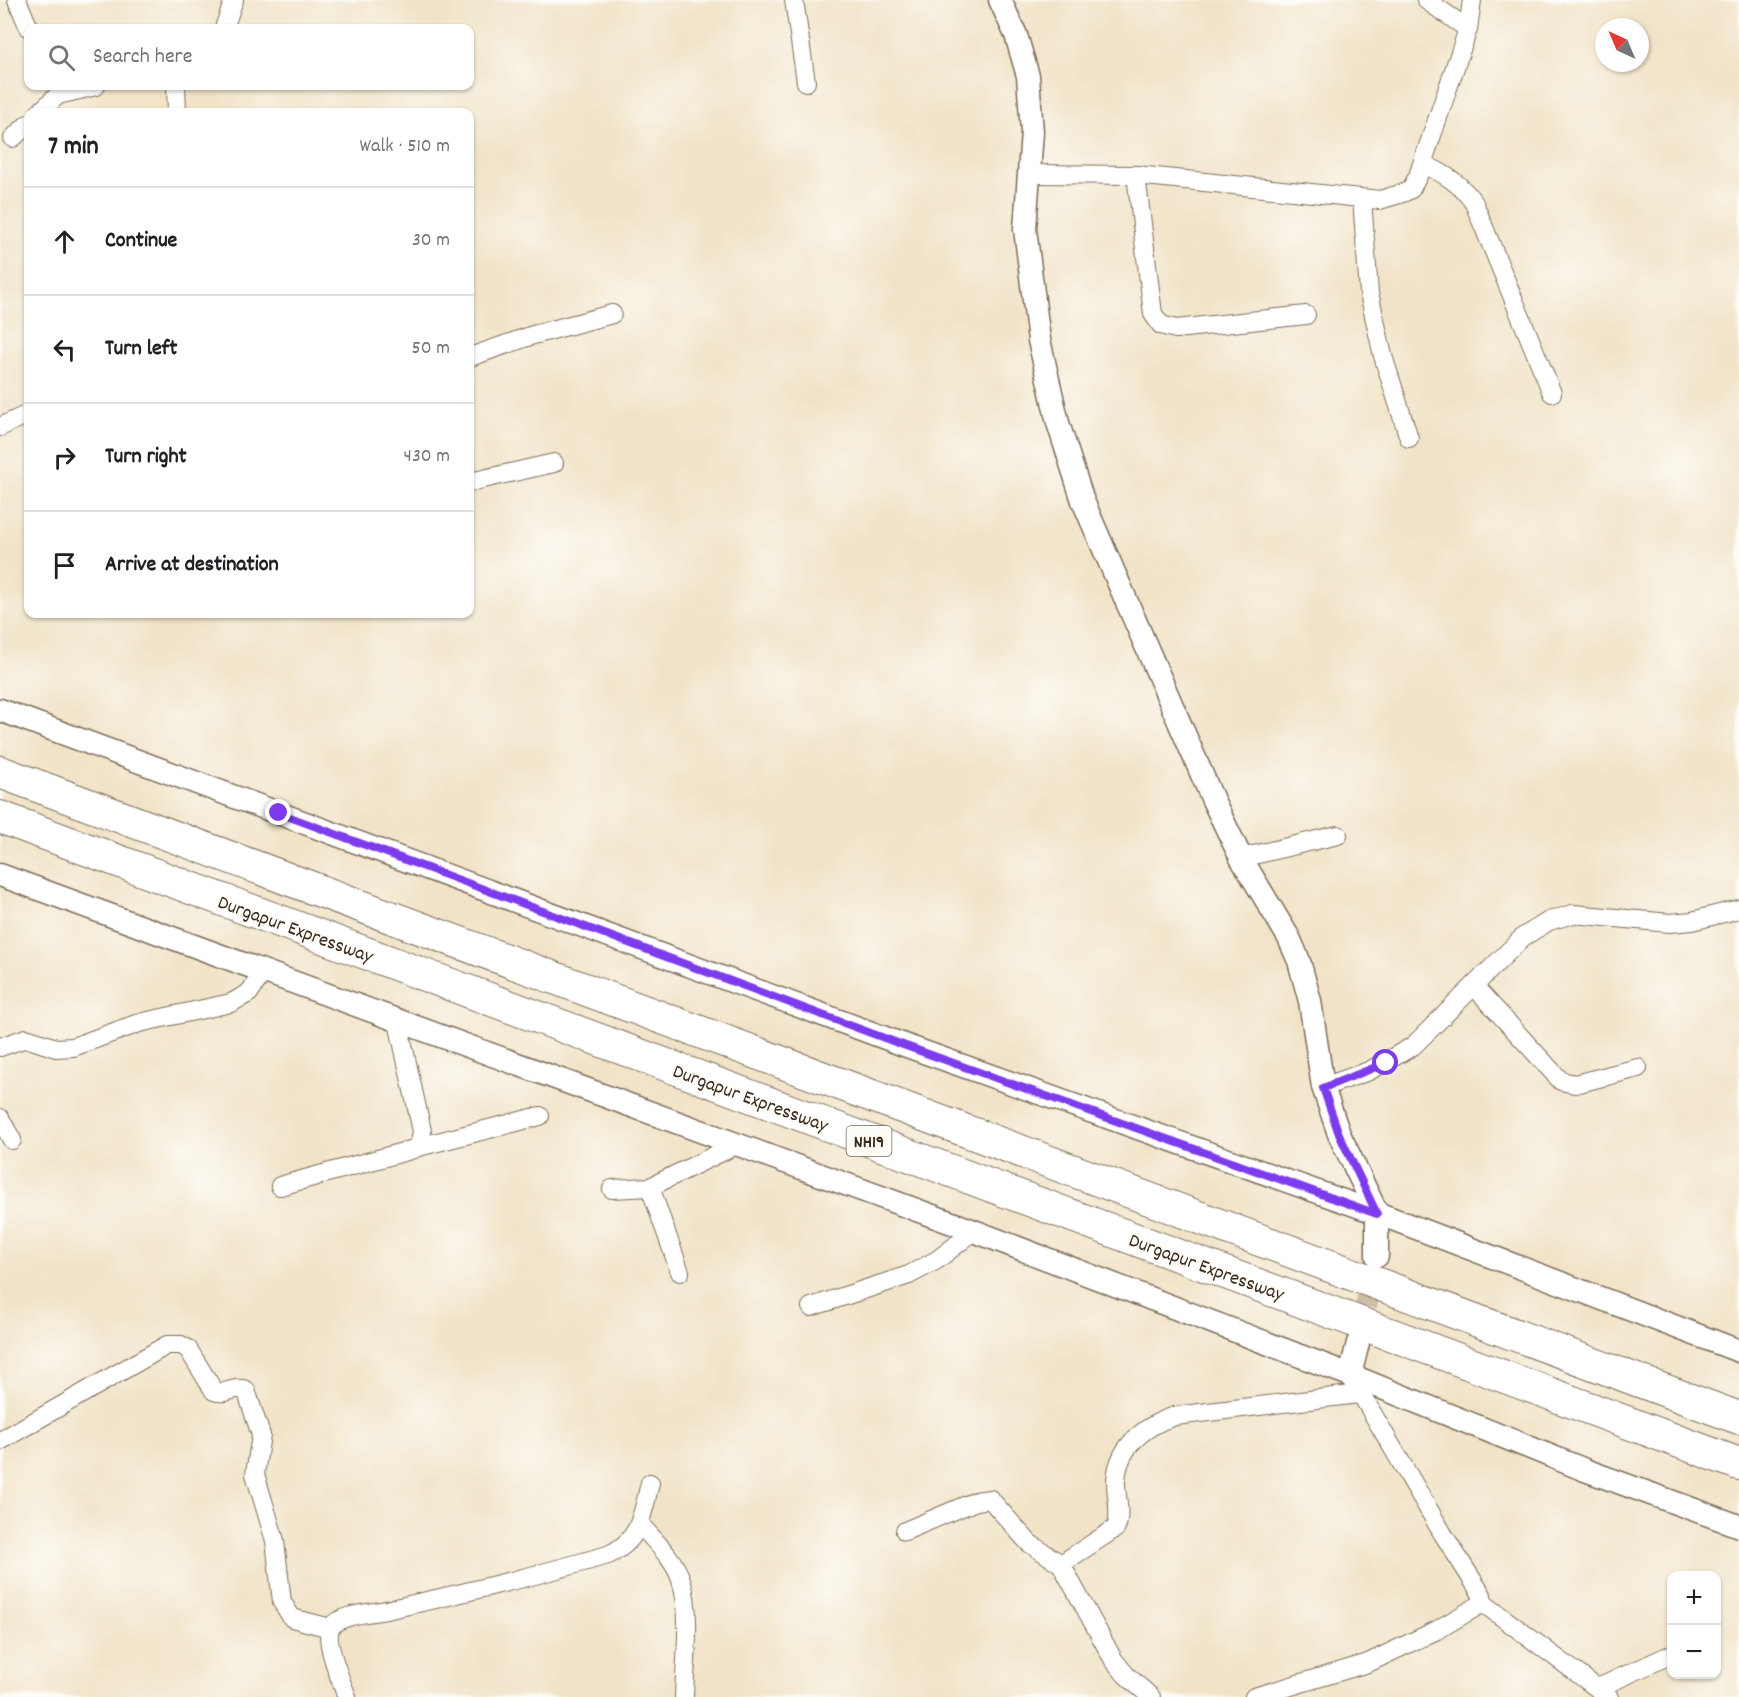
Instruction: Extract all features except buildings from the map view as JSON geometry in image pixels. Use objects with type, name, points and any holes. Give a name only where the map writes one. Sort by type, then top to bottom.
[{"type":"highway","name":"NH19","points":[[0,772],[1739,1418]]},
{"type":"highway","name":"Durgapur Expressway","points":[[0,817],[1739,1464]]},
{"type":"street","points":[[17,0],[27,24]]},
{"type":"street","points":[[225,24],[234,0]]},
{"type":"street","points":[[794,0],[806,82]]},
{"type":"street","points":[[1000,0],[1016,35],[1028,76],[1032,108],[1030,174],[1025,229],[1039,340],[1070,462],[1117,581],[1241,858],[1289,938],[1299,961],[1310,1001],[1323,1088],[1339,1134],[1377,1214],[1377,1256]]},
{"type":"street","points":[[1426,0],[1468,29]]},
{"type":"street","points":[[1030,174],[1136,175],[1362,199],[1386,199],[1403,194],[1411,189],[1423,164],[1468,29],[1472,0]]},
{"type":"street","points":[[43,108],[56,90]]},
{"type":"street","points":[[176,90],[177,108]]},
{"type":"street","points":[[14,138],[24,128]]},
{"type":"street","points":[[1423,164],[1448,176],[1466,191],[1474,203],[1552,393]]},
{"type":"street","points":[[1136,175],[1153,314],[1161,325],[1176,329],[1306,315]]},
{"type":"street","points":[[1362,199],[1369,293],[1383,356],[1409,438]]},
{"type":"street","points":[[474,356],[533,335],[612,314]]},
{"type":"street","points":[[0,428],[24,416]]},
{"type":"street","points":[[474,482],[554,464]]},
{"type":"street","points":[[0,710],[762,990],[903,1045],[1377,1214],[1739,1351]]},
{"type":"street","points":[[1241,858],[1338,834]]},
{"type":"street","points":[[0,875],[397,1018],[974,1231],[1354,1384],[1739,1526]]},
{"type":"street","points":[[1323,1088],[1369,1071],[1413,1046],[1523,937],[1562,917],[1573,914],[1670,923],[1692,921],[1739,909]]},
{"type":"street","points":[[0,1047],[26,1038],[56,1048],[73,1047],[139,1023],[231,1003],[249,993],[264,971]]},
{"type":"street","points":[[1474,986],[1561,1081],[1575,1084],[1638,1068]]},
{"type":"street","points":[[397,1018],[422,1131],[418,1147]]},
{"type":"street","points":[[280,1186],[540,1116]]},
{"type":"street","points":[[0,1118],[12,1140]]},
{"type":"street","points":[[612,1189],[650,1187],[736,1145]]},
{"type":"street","points":[[650,1187],[680,1272]]},
{"type":"street","points":[[811,1307],[909,1275],[937,1260],[974,1231]]},
{"type":"street","points":[[1358,1343],[1354,1384],[1482,1595],[1483,1603],[1603,1692],[1667,1656]]},
{"type":"street","points":[[0,1441],[167,1345],[181,1345],[188,1349],[214,1391],[224,1393],[239,1388],[246,1390],[261,1435],[255,1474],[275,1540],[282,1602],[292,1618],[330,1628],[348,1618],[429,1601],[608,1556],[624,1548],[640,1524],[650,1483]]},
{"type":"street","points":[[1060,1564],[1116,1528],[1119,1521],[1116,1483],[1119,1471],[1131,1442],[1149,1426],[1175,1416],[1354,1384]]},
{"type":"street","points":[[905,1531],[976,1501],[990,1499],[1022,1536],[1060,1564],[1113,1659],[1126,1675],[1151,1697]]},
{"type":"street","points":[[640,1524],[669,1557],[681,1579],[685,1597],[684,1697]]},
{"type":"street","points":[[1254,1697],[1368,1663],[1437,1630],[1483,1603]]},
{"type":"street","points":[[330,1628],[328,1642],[347,1697]]},
{"type":"tunnel","points":[[1359,1339],[1374,1269]]},
{"type":"route","points":[[279,813],[773,994],[903,1045],[1377,1214],[1339,1134],[1323,1088],[1386,1063]]}]
